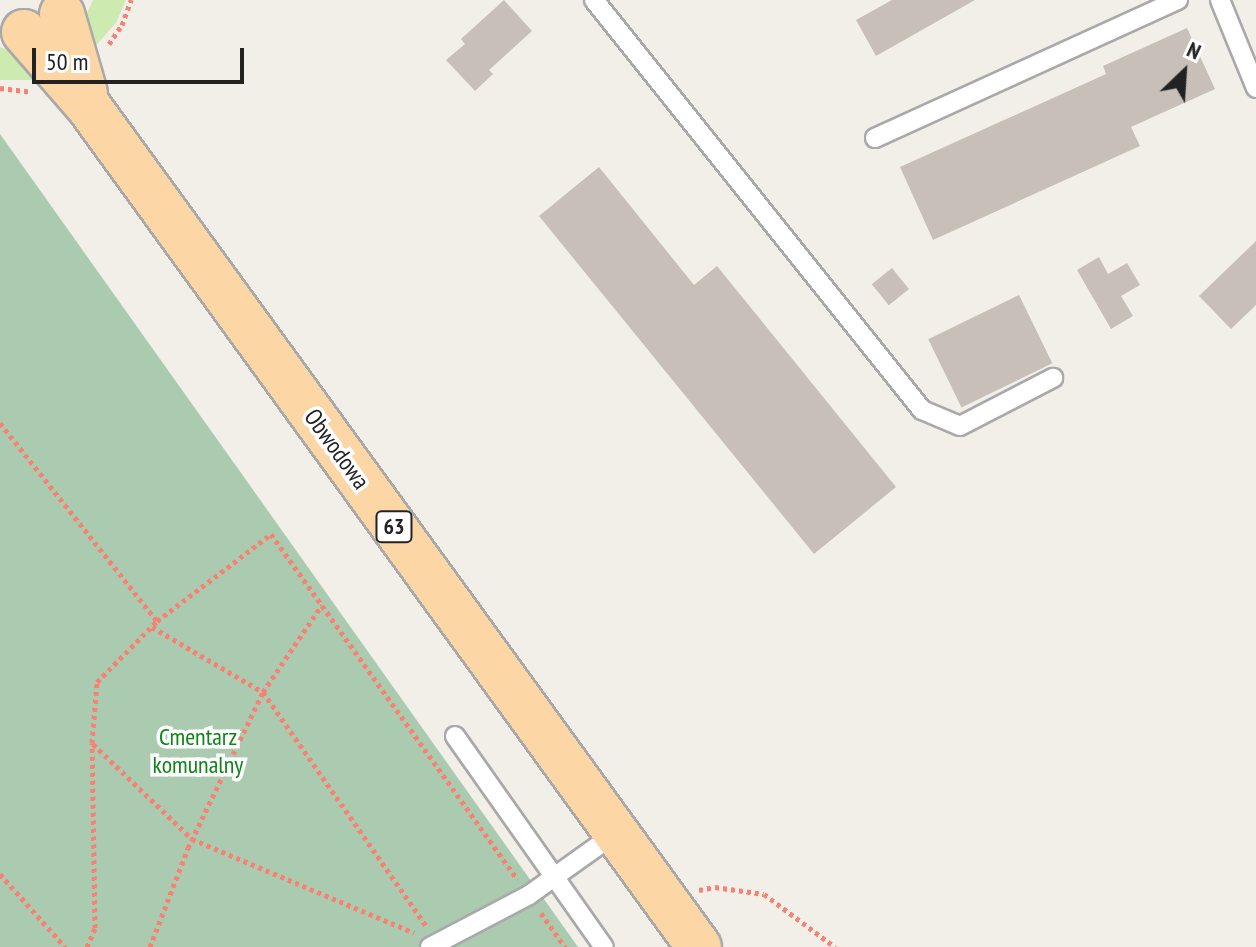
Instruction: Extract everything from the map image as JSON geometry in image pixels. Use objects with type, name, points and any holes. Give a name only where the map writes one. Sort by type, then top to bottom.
[{"type":"main road","points":[[12,32],[45,26],[68,7]]},
{"type":"main road","name":"Obwodowa","points":[[68,7],[89,107]]},
{"type":"main road","name":"Obwodowa","points":[[12,32],[89,107],[699,947]]},
{"type":"lane","points":[[594,0],[922,410],[960,426],[1053,378]]},
{"type":"lane","points":[[875,138],[1178,0]]},
{"type":"lane","points":[[1220,0],[1256,88]]},
{"type":"lane","points":[[455,736],[604,947]]},
{"type":"lane","points":[[434,945],[529,895],[616,833]]},
{"type":"path","points":[[0,423],[157,621]]},
{"type":"path","points":[[87,947],[95,928],[92,743],[97,682],[157,621],[271,534],[565,947]]},
{"type":"path","points":[[150,947],[192,839],[263,692],[322,605]]},
{"type":"path","points":[[152,627],[263,692],[434,945]]},
{"type":"path","points":[[92,743],[192,839],[434,945]]},
{"type":"path","points":[[0,874],[65,947]]},
{"type":"path","points":[[663,897],[715,887],[764,894],[835,947]]},
{"type":"green space","points":[[93,0],[126,0],[116,23],[89,53],[84,33],[86,15]]},
{"type":"green space","points":[[0,47],[20,54],[46,80],[0,80]]},
{"type":"green space","name":"Cmentarz komunalny","points":[[0,134],[578,947],[0,947]]},
{"type":"building","points":[[504,0],[532,31],[489,70],[493,74],[475,91],[446,60],[465,44],[461,39]]},
{"type":"building","points":[[892,0],[975,0],[876,56],[856,20]]},
{"type":"building","points":[[1187,28],[1215,89],[1131,127],[1140,146],[933,240],[900,167],[1106,74],[1103,66]]},
{"type":"building","points":[[599,167],[694,285],[717,266],[896,487],[814,554],[539,216]]},
{"type":"building","points":[[1256,241],[1256,305],[1231,329],[1199,296]]},
{"type":"building","points":[[1099,257],[1108,274],[1127,263],[1140,285],[1121,296],[1133,316],[1111,329],[1077,270]]},
{"type":"building","points":[[892,268],[909,289],[889,305],[872,284]]},
{"type":"building","points":[[1019,295],[1052,363],[962,408],[928,339]]}]
